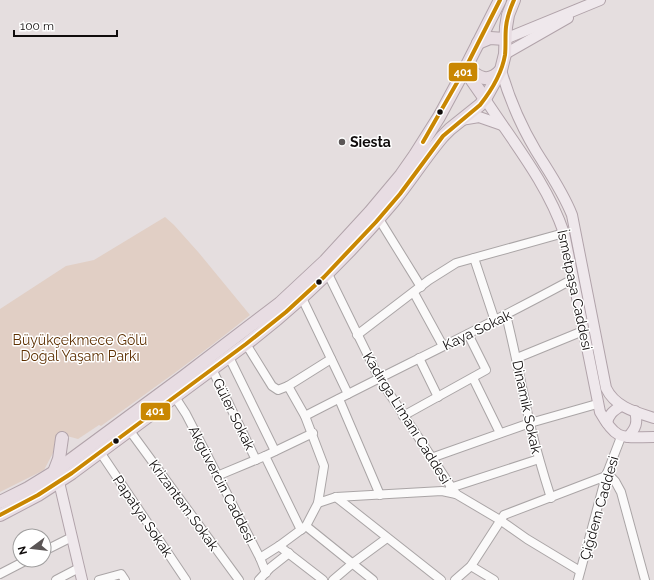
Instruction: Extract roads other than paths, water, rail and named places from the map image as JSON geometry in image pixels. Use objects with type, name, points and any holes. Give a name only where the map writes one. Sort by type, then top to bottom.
[{"type":"highway","points":[[0,515],[27,501],[56,477],[83,450],[264,316],[300,286],[325,261],[355,230],[401,175],[439,117],[500,0]]},
{"type":"highway","points":[[0,502],[32,485],[56,477],[100,452],[246,344],[302,298],[328,274],[394,201],[450,128],[475,109],[485,99],[502,70],[505,54],[508,15],[514,0]]},
{"type":"highway","points":[[478,43],[490,38],[505,39]]},
{"type":"highway","points":[[466,67],[475,75],[483,78],[490,78],[497,75],[502,70]]},
{"type":"highway","points":[[466,67],[469,76],[485,99]]},
{"type":"highway","points":[[56,477],[62,438],[68,444],[83,450]]},
{"type":"main road","points":[[505,39],[600,0]]},
{"type":"main road","points":[[505,54],[587,6]]},
{"type":"main road","name":"İsmetpaşa Caddesi","points":[[502,70],[514,107],[536,150],[564,196],[572,215],[606,388],[613,400],[621,406],[654,418]]},
{"type":"main road","name":"İsmetpaşa Caddesi","points":[[485,99],[543,187],[564,233],[597,404],[606,423],[614,432],[624,437]]},
{"type":"main road","points":[[460,120],[480,117],[502,125]]},
{"type":"main road","points":[[525,158],[536,150]]},
{"type":"main road","points":[[572,276],[583,270]]},
{"type":"main road","points":[[606,423],[613,410],[621,406]]},
{"type":"main road","points":[[624,437],[635,429],[637,424],[635,411]]},
{"type":"main road","points":[[624,437],[654,437]]},
{"type":"main road","points":[[56,477],[82,580]]},
{"type":"street","points":[[378,219],[421,287]]},
{"type":"street","points":[[357,336],[421,287],[456,263],[564,233]]},
{"type":"street","points":[[474,258],[495,321]]},
{"type":"street","name":"Kadırga Limanı Caddesi","points":[[328,274],[357,336],[379,378],[403,416],[413,428],[450,488],[456,494],[580,571]]},
{"type":"street","name":"Kaya Sokak","points":[[306,416],[495,321],[572,276]]},
{"type":"street","points":[[414,293],[443,346]]},
{"type":"street","points":[[302,298],[348,394]]},
{"type":"street","name":"Dinamik Sokak","points":[[506,315],[517,358],[530,423],[551,498]]},
{"type":"street","points":[[517,358],[583,331]]},
{"type":"street","points":[[403,416],[486,370],[468,334]]},
{"type":"street","points":[[246,344],[272,386],[278,390],[288,386],[331,359]]},
{"type":"street","points":[[229,357],[276,451]]},
{"type":"street","points":[[419,358],[438,397]]},
{"type":"street","name":"Güler Sokak","points":[[212,369],[256,460]]},
{"type":"street","points":[[473,378],[500,433]]},
{"type":"street","points":[[260,558],[304,528],[318,503],[324,466],[306,416],[288,386]]},
{"type":"street","name":"Akgüvercin Caddesi","points":[[175,397],[186,414],[260,558],[266,573]]},
{"type":"street","points":[[339,399],[380,495]]},
{"type":"street","points":[[431,458],[530,423],[597,404]]},
{"type":"street","name":"Krizantem Sokak","points":[[130,430],[239,580]]},
{"type":"street","points":[[217,476],[265,456],[313,433]]},
{"type":"street","name":"Çiğdem Caddesi","points":[[578,580],[607,474],[624,437]]},
{"type":"street","name":"Papatya Sokak","points":[[100,452],[186,580]]},
{"type":"street","points":[[265,456],[304,528],[353,563],[373,580]]},
{"type":"street","points":[[450,488],[539,459]]},
{"type":"street","points":[[455,580],[471,566],[504,515],[551,498],[607,474],[615,481],[621,492],[645,580]]},
{"type":"street","points":[[318,503],[336,497],[442,491],[456,494]]},
{"type":"street","points":[[336,497],[441,580]]},
{"type":"street","points":[[52,547],[72,537]]},
{"type":"street","points":[[333,580],[387,538]]},
{"type":"street","points":[[279,546],[323,580]]},
{"type":"street","points":[[259,580],[289,553]]},
{"type":"street","points":[[471,566],[494,580]]},
{"type":"street","points":[[0,574],[12,568]]},
{"type":"street","points":[[56,580],[79,568]]},
{"type":"street","points":[[99,580],[121,574],[125,580]]},
{"type":"place","name":"Siesta","points":[[342,142]]},
{"type":"park label","name":"Büyükçekmece Gölü Doğal Yaşam Parkı","points":[[80,348]]}]
